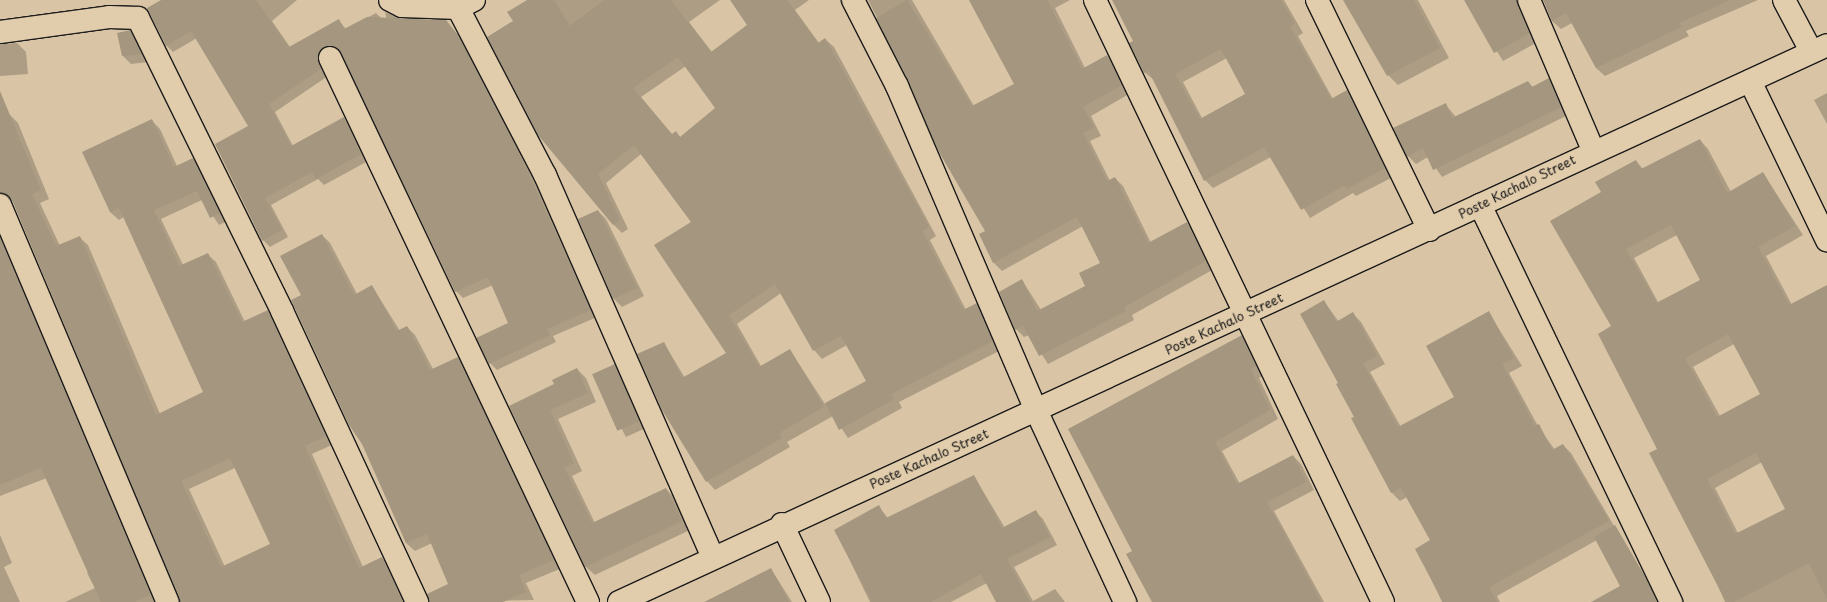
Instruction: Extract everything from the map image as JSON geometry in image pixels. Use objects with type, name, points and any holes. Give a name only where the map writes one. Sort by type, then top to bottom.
[{"type":"street","points":[[390,0],[402,6],[466,4],[545,175],[713,557]]},
{"type":"street","points":[[853,0],[897,86],[1036,410],[1125,602]]},
{"type":"street","points":[[1095,0],[1383,602]]},
{"type":"street","points":[[1317,0],[1429,230]]},
{"type":"street","points":[[1529,0],[1593,150]]},
{"type":"street","points":[[1784,0],[1819,48]]},
{"type":"street","points":[[0,32],[109,17],[138,18],[282,311],[417,602]]},
{"type":"street","name":"Poste Kachalo Street","points":[[619,602],[782,524],[1245,315],[1480,206],[1593,150],[1750,81],[1819,48]]},
{"type":"street","points":[[330,58],[588,602]]},
{"type":"street","points":[[1750,81],[1827,240]]},
{"type":"street","points":[[0,205],[168,602]]},
{"type":"street","points":[[1480,206],[1671,602]]},
{"type":"street","points":[[782,524],[819,602]]},
{"type":"building","points":[[161,0],[256,0],[289,47],[339,19],[344,29],[367,17],[446,20],[458,35],[514,142],[591,310],[547,329],[550,335],[489,364],[476,338],[508,323],[488,277],[455,292],[341,53],[331,46],[320,51],[321,69],[269,104],[291,146],[344,117],[361,154],[316,179],[312,172],[265,198],[282,230],[262,241],[215,144],[248,126],[191,31],[166,46],[147,8]]},
{"type":"building","points":[[527,0],[554,0],[570,26],[604,0],[671,0],[711,52],[747,25],[730,0],[787,0],[818,43],[825,38],[929,227],[922,231],[963,310],[977,303],[993,341],[891,394],[894,399],[839,430],[825,403],[866,381],[841,336],[813,351],[775,284],[729,315],[759,367],[790,349],[824,407],[779,433],[782,438],[706,482],[662,410],[637,354],[664,342],[682,378],[726,353],[654,245],[691,222],[634,145],[598,174],[620,220],[613,225],[538,135],[487,37],[513,21],[507,12]],"holes":[[[678,57],[715,108],[680,137],[676,131],[672,134],[633,88]]]},
{"type":"building","points":[[907,0],[972,106],[1014,84],[969,0],[1047,0],[1082,69],[1107,55],[1122,85],[1083,107],[1094,127],[1083,133],[1107,181],[1115,177],[1148,243],[1187,222],[1206,261],[1124,307],[1126,311],[1039,356],[1023,326],[1015,330],[999,292],[1022,279],[1037,311],[1085,286],[1079,273],[1100,263],[1077,217],[993,263],[979,234],[985,231],[939,152],[876,18]]},
{"type":"building","points":[[1112,0],[1281,0],[1295,24],[1290,27],[1331,99],[1347,90],[1385,168],[1347,189],[1345,185],[1301,210],[1264,147],[1204,181],[1148,70],[1144,73],[1129,43],[1133,41]],"holes":[[[1221,49],[1245,94],[1200,119],[1175,74]]]},
{"type":"building","points":[[1343,0],[1414,0],[1440,48],[1387,76]]},
{"type":"building","points":[[1464,0],[1517,0],[1530,33],[1494,53]]},
{"type":"building","points":[[1543,0],[1730,0],[1679,23],[1681,27],[1596,68],[1566,13],[1552,21]]},
{"type":"building","points":[[130,30],[142,54],[122,56],[117,33]]},
{"type":"building","points":[[1549,78],[1561,107],[1433,170],[1423,148],[1407,157],[1393,128],[1446,103],[1452,118],[1528,81],[1532,87]]},
{"type":"building","points":[[0,91],[41,190],[32,194],[56,246],[80,236],[156,415],[203,392],[119,208],[110,212],[82,152],[152,119],[174,167],[193,158],[220,213],[210,218],[197,191],[154,210],[179,266],[208,253],[242,322],[268,310],[326,436],[305,446],[359,568],[382,557],[403,602],[180,602],[12,200],[0,193]],"holes":[[[230,458],[270,544],[221,567],[181,481]]]},
{"type":"building","points":[[1700,139],[1727,193],[1763,172],[1795,226],[1758,247],[1789,305],[1827,285],[1827,599],[1809,563],[1734,602],[1726,602],[1649,453],[1657,449],[1598,334],[1611,326],[1550,221],[1601,192],[1595,182],[1636,160],[1641,169]],"holes":[[[1671,225],[1700,280],[1657,303],[1626,249]],[[1728,334],[1760,394],[1717,417],[1685,358]],[[1756,453],[1785,509],[1735,534],[1707,479]]]},
{"type":"building","points":[[598,210],[637,288],[613,299],[578,219]]},
{"type":"building","points":[[322,234],[354,295],[372,285],[397,331],[407,326],[430,370],[458,357],[554,560],[519,575],[526,592],[503,602],[429,602],[427,594],[448,584],[427,534],[406,543],[362,444],[349,425],[291,300],[301,295],[280,256]]},
{"type":"building","points":[[0,237],[151,594],[135,602],[101,602],[41,468],[0,485]]},
{"type":"building","points":[[1324,300],[1336,322],[1353,312],[1377,356],[1363,363],[1398,427],[1454,397],[1426,346],[1489,311],[1514,358],[1502,364],[1535,426],[1539,424],[1552,450],[1563,444],[1609,521],[1489,587],[1497,602],[1443,602],[1415,549],[1430,540],[1401,488],[1391,493],[1351,418],[1354,417],[1336,384],[1338,383],[1300,314]]},
{"type":"building","points":[[1242,335],[1256,366],[1251,369],[1270,410],[1215,442],[1237,484],[1293,455],[1306,482],[1267,502],[1321,602],[1152,602],[1126,554],[1132,551],[1068,429]]},
{"type":"building","points":[[615,364],[640,421],[617,431],[592,374]]},
{"type":"building","points":[[577,368],[588,393],[550,410],[574,463],[564,467],[592,523],[666,488],[682,521],[585,567],[509,406],[554,384],[552,380]]},
{"type":"building","points":[[974,475],[1002,528],[1036,510],[1050,537],[1007,559],[1030,602],[996,602],[981,574],[931,602],[872,602],[834,530],[879,505],[886,518]]},
{"type":"building","points":[[1615,525],[1646,578],[1657,602],[1591,602],[1620,586],[1594,537]]},
{"type":"building","points":[[771,568],[789,602],[705,602]]}]
